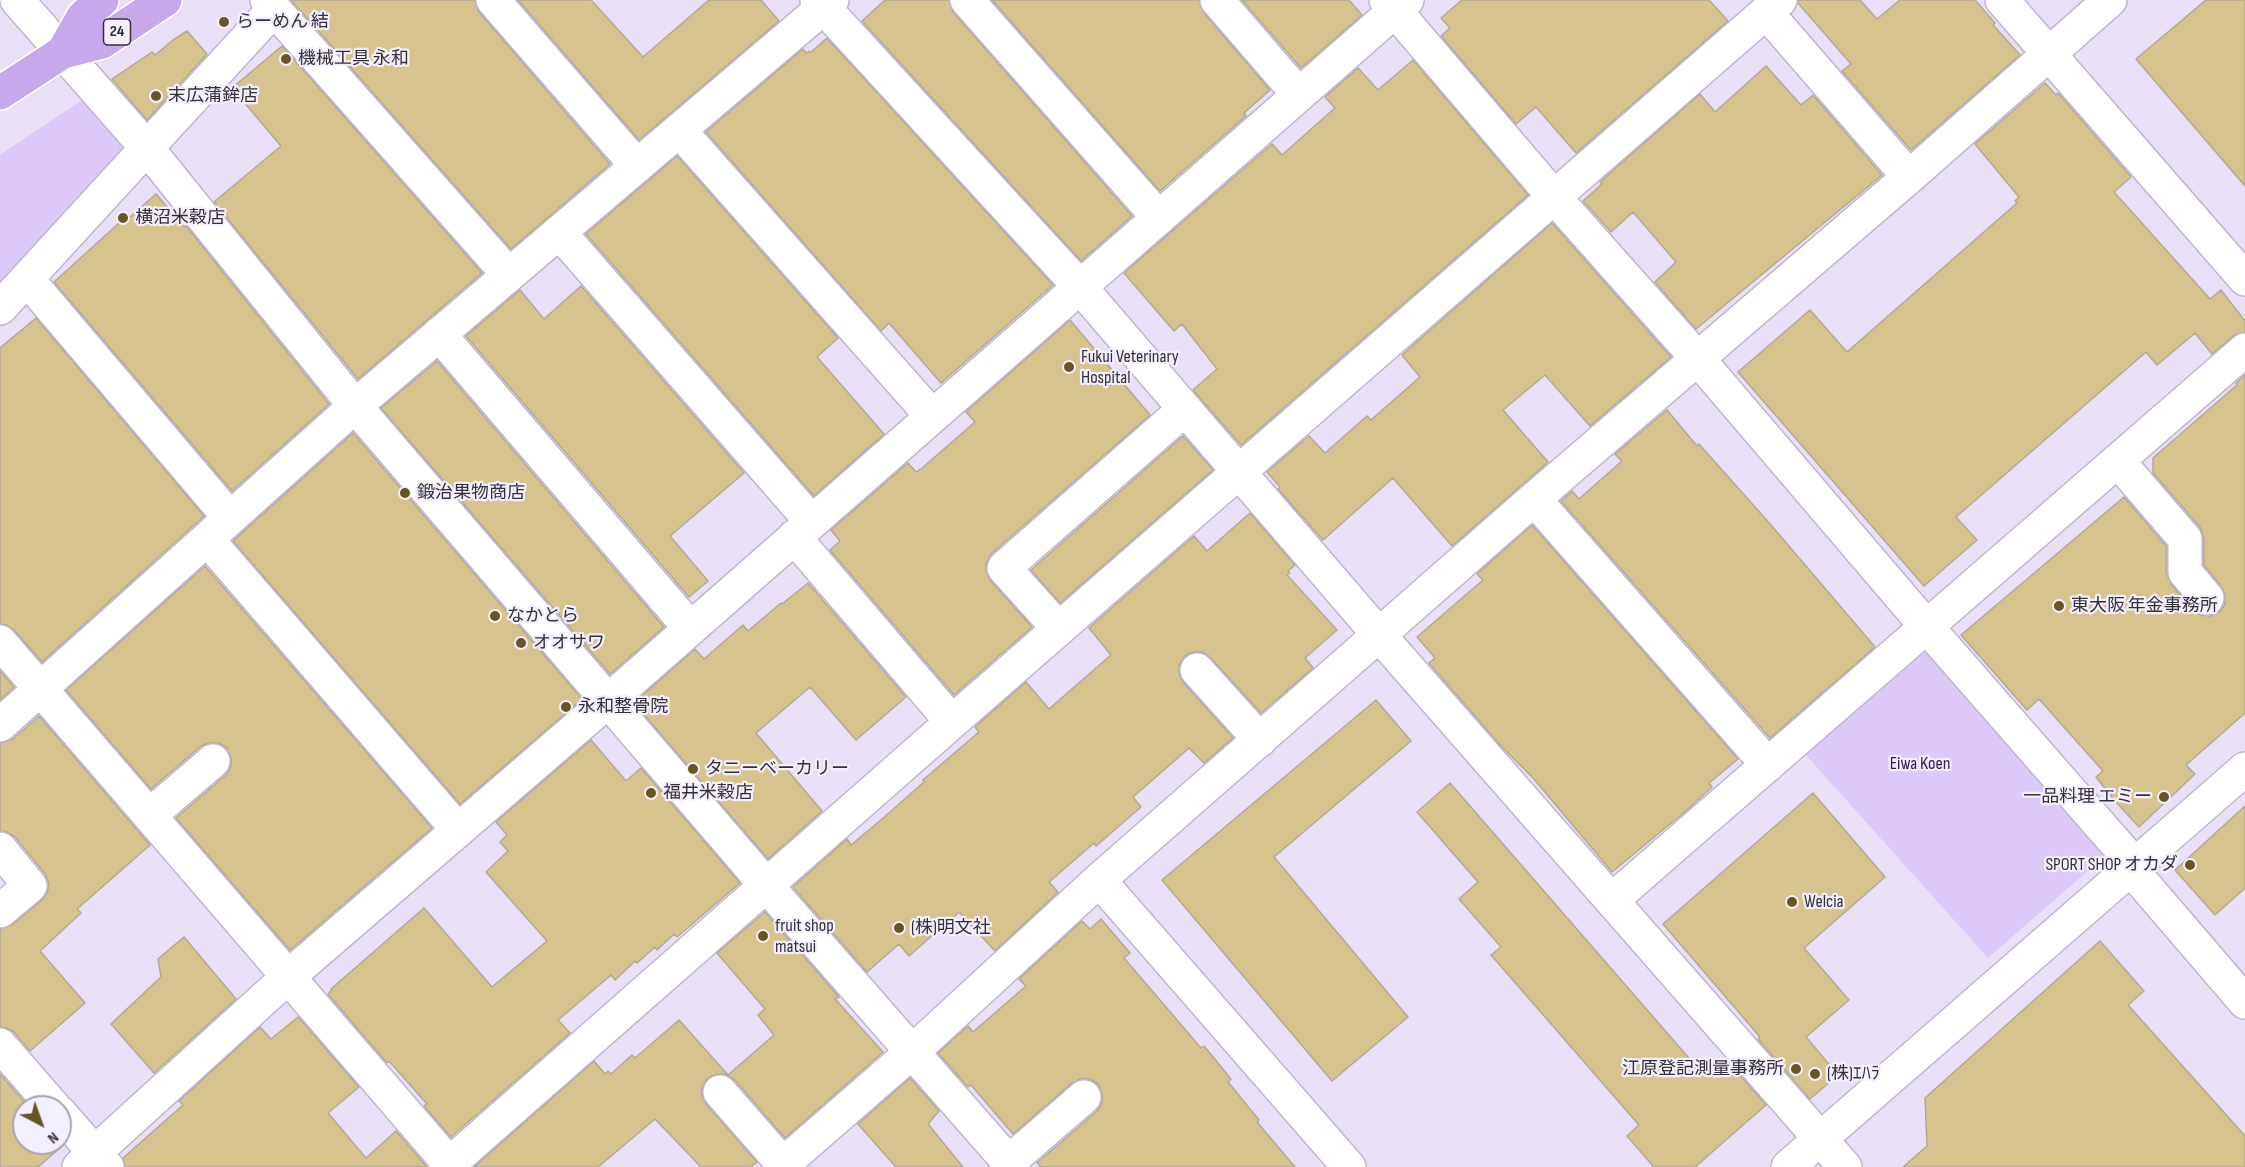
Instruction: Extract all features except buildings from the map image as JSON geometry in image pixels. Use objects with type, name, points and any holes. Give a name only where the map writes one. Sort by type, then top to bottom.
[{"type":"main road","name":"24","points":[[63,52],[83,17],[102,0]]},
{"type":"main road","name":"24","points":[[0,93],[63,52],[102,42],[165,0]]},
{"type":"street","points":[[17,0],[147,148],[355,405],[766,885],[1011,1165],[1084,1097]]},
{"type":"street","points":[[493,0],[637,166]]},
{"type":"street","points":[[967,0],[1159,218]]},
{"type":"street","points":[[1217,0],[1298,94]]},
{"type":"street","points":[[2002,0],[2245,279]]},
{"type":"street","points":[[720,1092],[782,1165],[912,1052],[1099,880],[2110,0]]},
{"type":"street","points":[[0,725],[355,405],[679,130],[824,2],[1080,287],[1380,636],[1845,1167]]},
{"type":"street","points":[[72,1130],[94,1162],[289,976],[1159,218],[1396,3],[1554,197],[1698,359],[2133,866],[2245,1002]]},
{"type":"street","points":[[0,308],[147,148],[271,4],[509,275]]},
{"type":"street","points":[[0,642],[289,976],[449,1166],[952,722],[1773,6],[1909,177]]},
{"type":"street","points":[[679,130],[932,416]]},
{"type":"street","points":[[559,232],[803,529],[952,722]]},
{"type":"street","points":[[27,279],[218,529],[458,830]]},
{"type":"street","points":[[439,334],[690,628]]},
{"type":"street","points":[[1612,900],[2245,350]]},
{"type":"street","points":[[1059,629],[1004,568],[1185,409]]},
{"type":"street","points":[[2118,460],[2185,539],[2185,572],[2207,598]]},
{"type":"street","points":[[1534,499],[1768,765]]},
{"type":"street","points":[[1197,670],[1260,740]]},
{"type":"street","points":[[150,815],[213,761]]},
{"type":"street","points":[[1788,1167],[2245,769]]},
{"type":"street","points":[[0,849],[30,886],[0,911]]},
{"type":"street","points":[[1099,880],[1331,1161]]},
{"type":"street","points":[[0,1045],[44,1095]]},
{"type":"green space","points":[[88,96],[125,139],[124,150],[0,283],[0,155]]},
{"type":"green space","name":"Eiwa Koen","points":[[1926,649],[2106,855],[1988,958],[1805,754]]},
{"type":"place","name":"らーめん 結","points":[[224,22]]},
{"type":"place","name":"機械工具 永和","points":[[286,59]]},
{"type":"place","name":"末広蒲鉾店","points":[[156,96]]},
{"type":"place","name":"横沼米穀店","points":[[123,218]]},
{"type":"place","name":"Fukui Veterinary Hospital","points":[[1069,367]]},
{"type":"place","name":"鍛治果物商店","points":[[405,493]]},
{"type":"place","name":"東大阪 年金事務所","points":[[2059,606]]},
{"type":"place","name":"なかとら","points":[[495,616]]},
{"type":"place","name":"オオサワ","points":[[521,643]]},
{"type":"place","name":"永和整骨院","points":[[566,707]]},
{"type":"place","name":"タニーベーカリー","points":[[693,769]]},
{"type":"place","name":"福井米穀店","points":[[651,793]]},
{"type":"place","name":"一品料理 エミー","points":[[2164,797]]},
{"type":"place","name":"SPORT SHOP オカダ","points":[[2190,865]]},
{"type":"place","name":"Welcia","points":[[1792,902]]},
{"type":"place","name":"(株)明文社","points":[[899,928]]},
{"type":"place","name":"fruit shop matsui","points":[[763,936]]},
{"type":"place","name":"江原登記測量事務所","points":[[1796,1069]]},
{"type":"place","name":"(株)ｴﾊﾗ","points":[[1815,1074]]}]
